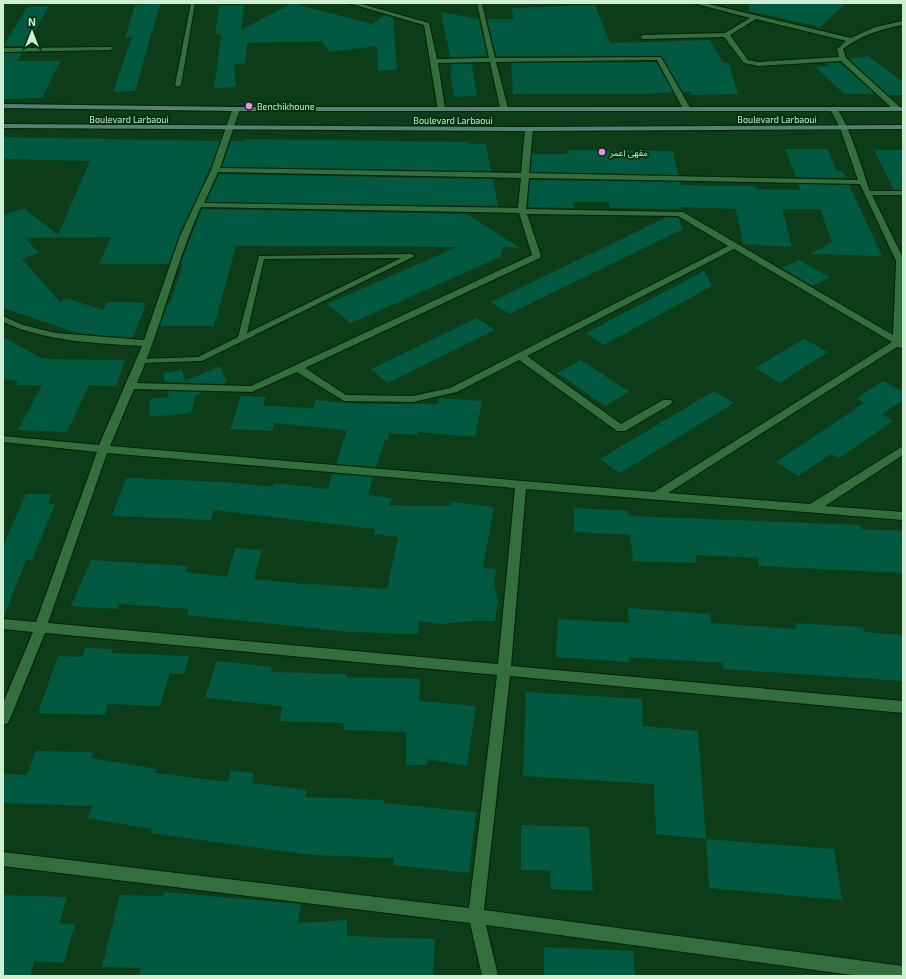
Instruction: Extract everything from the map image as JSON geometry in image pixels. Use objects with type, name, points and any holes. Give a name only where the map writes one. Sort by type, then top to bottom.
[{"type":"main road","name":"Boulevard Larbaoui","points":[[3,106],[236,109],[901,109]]},
{"type":"main road","name":"Boulevard Larbaoui","points":[[3,126],[529,129],[903,127]]},
{"type":"street","points":[[351,3],[427,24],[441,108]]},
{"type":"street","points":[[696,3],[850,40]]},
{"type":"street","points":[[479,4],[504,108]]},
{"type":"street","points":[[643,37],[726,36],[755,17]]},
{"type":"street","points":[[901,109],[843,59],[840,49],[850,40],[880,27],[903,23]]},
{"type":"street","points":[[726,36],[746,62],[758,64],[843,59]]},
{"type":"street","points":[[434,61],[493,59],[659,58],[687,109]]},
{"type":"street","points":[[3,719],[40,629],[103,449],[142,362],[184,236],[200,205],[215,170],[236,109]]},
{"type":"street","points":[[834,109],[844,128],[867,193],[902,261],[901,345]]},
{"type":"street","points":[[131,386],[252,389],[538,256],[522,211],[529,129]]},
{"type":"street","points":[[215,170],[863,182]]},
{"type":"street","points":[[867,193],[903,193]]},
{"type":"street","points":[[200,205],[680,214],[901,345]]},
{"type":"street","points":[[298,368],[344,398],[413,399],[453,390],[734,246]]},
{"type":"street","points":[[3,319],[18,327],[51,336],[149,343]]},
{"type":"street","points":[[655,496],[901,345]]},
{"type":"street","points":[[520,356],[621,429],[667,402]]},
{"type":"street","points":[[3,438],[103,449],[903,516]]},
{"type":"street","points":[[813,508],[903,450]]},
{"type":"street","points":[[490,976],[476,916],[504,672],[522,485]]},
{"type":"street","points":[[3,624],[40,629],[504,672],[903,707]]},
{"type":"street","points":[[3,859],[476,916],[903,974]]},
{"type":"lane","points":[[178,85],[193,3]]},
{"type":"lane","points":[[3,50],[110,48]]},
{"type":"lane","points":[[142,362],[199,359],[411,256],[261,257],[242,338]]},
{"type":"building","points":[[292,3],[372,24],[385,15],[393,18],[397,70],[378,71],[377,46],[329,52],[322,41],[247,43],[245,63],[234,65],[236,87],[214,88],[220,44],[216,44],[220,42],[221,34],[215,34],[219,6],[244,5],[241,30]]},
{"type":"building","points":[[749,3],[846,3],[820,27],[749,11]]},
{"type":"building","points":[[160,4],[135,91],[113,92],[132,37],[125,38],[135,5]]},
{"type":"building","points":[[595,5],[610,43],[710,40],[723,63],[729,63],[738,94],[691,95],[690,91],[683,92],[661,56],[496,56],[487,19],[514,19],[511,8]]},
{"type":"building","points":[[49,6],[26,46],[3,46],[27,7]]},
{"type":"building","points":[[441,12],[479,19],[487,56],[450,57]]},
{"type":"building","points":[[3,53],[22,53],[17,61],[60,61],[42,98],[3,99]]},
{"type":"building","points":[[868,56],[903,82],[903,95],[888,95],[849,59]]},
{"type":"building","points":[[656,62],[673,92],[644,94],[513,94],[511,63]]},
{"type":"building","points":[[826,63],[840,63],[875,94],[844,94],[815,67],[829,66]]},
{"type":"building","points":[[451,64],[472,64],[477,96],[454,97],[450,70],[452,70]]},
{"type":"building","points":[[3,137],[220,141],[210,169],[179,235],[169,264],[99,264],[111,237],[25,238],[39,253],[22,259],[60,302],[66,298],[103,310],[107,302],[146,303],[133,338],[77,333],[3,308],[3,214],[4,215],[24,208],[58,235],[90,161],[3,159]]},
{"type":"building","points":[[245,139],[468,142],[468,144],[486,144],[491,171],[222,167],[231,141],[245,141]]},
{"type":"building","points":[[785,149],[827,149],[837,171],[842,171],[846,178],[796,177]]},
{"type":"building","points":[[567,150],[673,151],[678,175],[531,172],[532,154],[567,154]]},
{"type":"building","points":[[874,150],[903,150],[903,190],[894,190]]},
{"type":"building","points":[[219,174],[493,179],[498,206],[206,202]]},
{"type":"building","points":[[530,180],[680,182],[681,185],[756,186],[757,189],[800,190],[798,184],[849,185],[882,256],[810,254],[832,242],[820,209],[782,209],[792,247],[743,244],[736,209],[679,207],[680,209],[610,208],[609,202],[573,202],[574,208],[528,207]]},
{"type":"building","points":[[202,209],[467,214],[520,248],[503,247],[500,257],[351,323],[327,304],[457,247],[236,246],[214,326],[160,326],[168,303],[170,303],[183,264],[180,264]]},
{"type":"building","points":[[667,217],[678,218],[683,229],[509,314],[491,302]]},
{"type":"building","points":[[799,260],[830,277],[813,286],[782,268]]},
{"type":"building","points":[[704,271],[712,286],[604,345],[586,333]]},
{"type":"building","points":[[477,318],[495,330],[388,383],[371,369]]},
{"type":"building","points":[[3,337],[43,359],[125,360],[116,386],[89,385],[67,432],[18,430],[42,385],[16,385],[18,381],[3,379]]},
{"type":"building","points":[[804,339],[828,352],[780,383],[755,368]]},
{"type":"building","points":[[581,360],[629,392],[605,406],[557,373]]},
{"type":"building","points":[[220,366],[227,382],[222,384],[165,382],[163,373],[182,370],[185,381]]},
{"type":"building","points":[[883,381],[903,392],[903,400],[882,414],[893,421],[839,458],[831,454],[798,476],[776,462],[864,403],[857,398]]},
{"type":"building","points":[[167,391],[203,392],[195,396],[191,413],[149,417],[150,399],[169,397]]},
{"type":"building","points":[[714,391],[734,403],[620,473],[600,459]]},
{"type":"building","points":[[241,396],[266,397],[263,406],[313,408],[316,400],[359,404],[438,404],[439,398],[482,401],[475,437],[418,432],[417,435],[389,433],[388,440],[385,440],[376,467],[336,464],[347,430],[274,423],[272,431],[230,429]]},
{"type":"building","points":[[332,474],[373,477],[368,495],[392,498],[389,505],[451,506],[452,502],[494,507],[483,568],[496,569],[494,582],[498,601],[495,621],[470,621],[442,624],[419,621],[418,634],[350,632],[187,615],[189,609],[119,604],[117,609],[71,606],[91,560],[187,566],[185,572],[227,577],[235,548],[262,550],[254,579],[314,585],[387,589],[398,537],[374,534],[375,529],[214,510],[211,520],[112,516],[126,478],[226,482],[272,487],[274,483],[328,489]]},
{"type":"building","points":[[26,494],[51,494],[48,504],[55,504],[32,560],[26,560],[4,616],[3,546]]},
{"type":"building","points":[[574,508],[628,511],[629,516],[860,525],[861,529],[903,531],[903,573],[759,566],[758,558],[695,555],[697,563],[633,561],[630,535],[574,532]]},
{"type":"building","points":[[628,608],[710,614],[711,623],[796,629],[795,623],[863,627],[864,632],[903,635],[903,681],[723,669],[723,663],[629,657],[629,662],[556,657],[558,619],[629,623]]},
{"type":"building","points":[[85,648],[113,649],[112,653],[189,656],[184,674],[170,673],[160,706],[108,704],[105,715],[38,713],[58,656],[82,657]]},
{"type":"building","points":[[217,661],[272,667],[271,672],[346,674],[346,677],[420,679],[419,701],[476,706],[467,766],[427,759],[427,765],[406,765],[406,732],[343,730],[344,723],[280,721],[282,706],[205,698]]},
{"type":"building","points":[[526,692],[642,699],[643,726],[698,731],[706,839],[656,834],[654,784],[523,776]]},
{"type":"building","points":[[36,751],[93,752],[91,758],[157,769],[155,773],[228,782],[231,771],[254,773],[252,783],[307,790],[305,797],[384,800],[383,803],[476,812],[469,873],[393,865],[394,858],[311,855],[150,833],[152,829],[87,818],[93,806],[3,803],[3,774],[27,775]]},
{"type":"building","points":[[521,825],[589,827],[593,891],[551,889],[550,871],[521,870]]},
{"type":"building","points":[[706,839],[834,849],[842,900],[709,888]]},
{"type":"building","points":[[164,892],[301,904],[298,923],[347,920],[347,936],[435,939],[433,976],[139,976],[141,968],[102,967],[120,895],[163,896]]},
{"type":"building","points":[[3,895],[67,897],[59,923],[75,924],[64,963],[34,961],[30,976],[3,976]]},
{"type":"building","points":[[544,947],[633,951],[635,976],[544,976]]},
{"type":"place","name":"Benchikhoune","points":[[249,106]]},
{"type":"place","name":"مقهى اعمر","points":[[602,152]]}]
